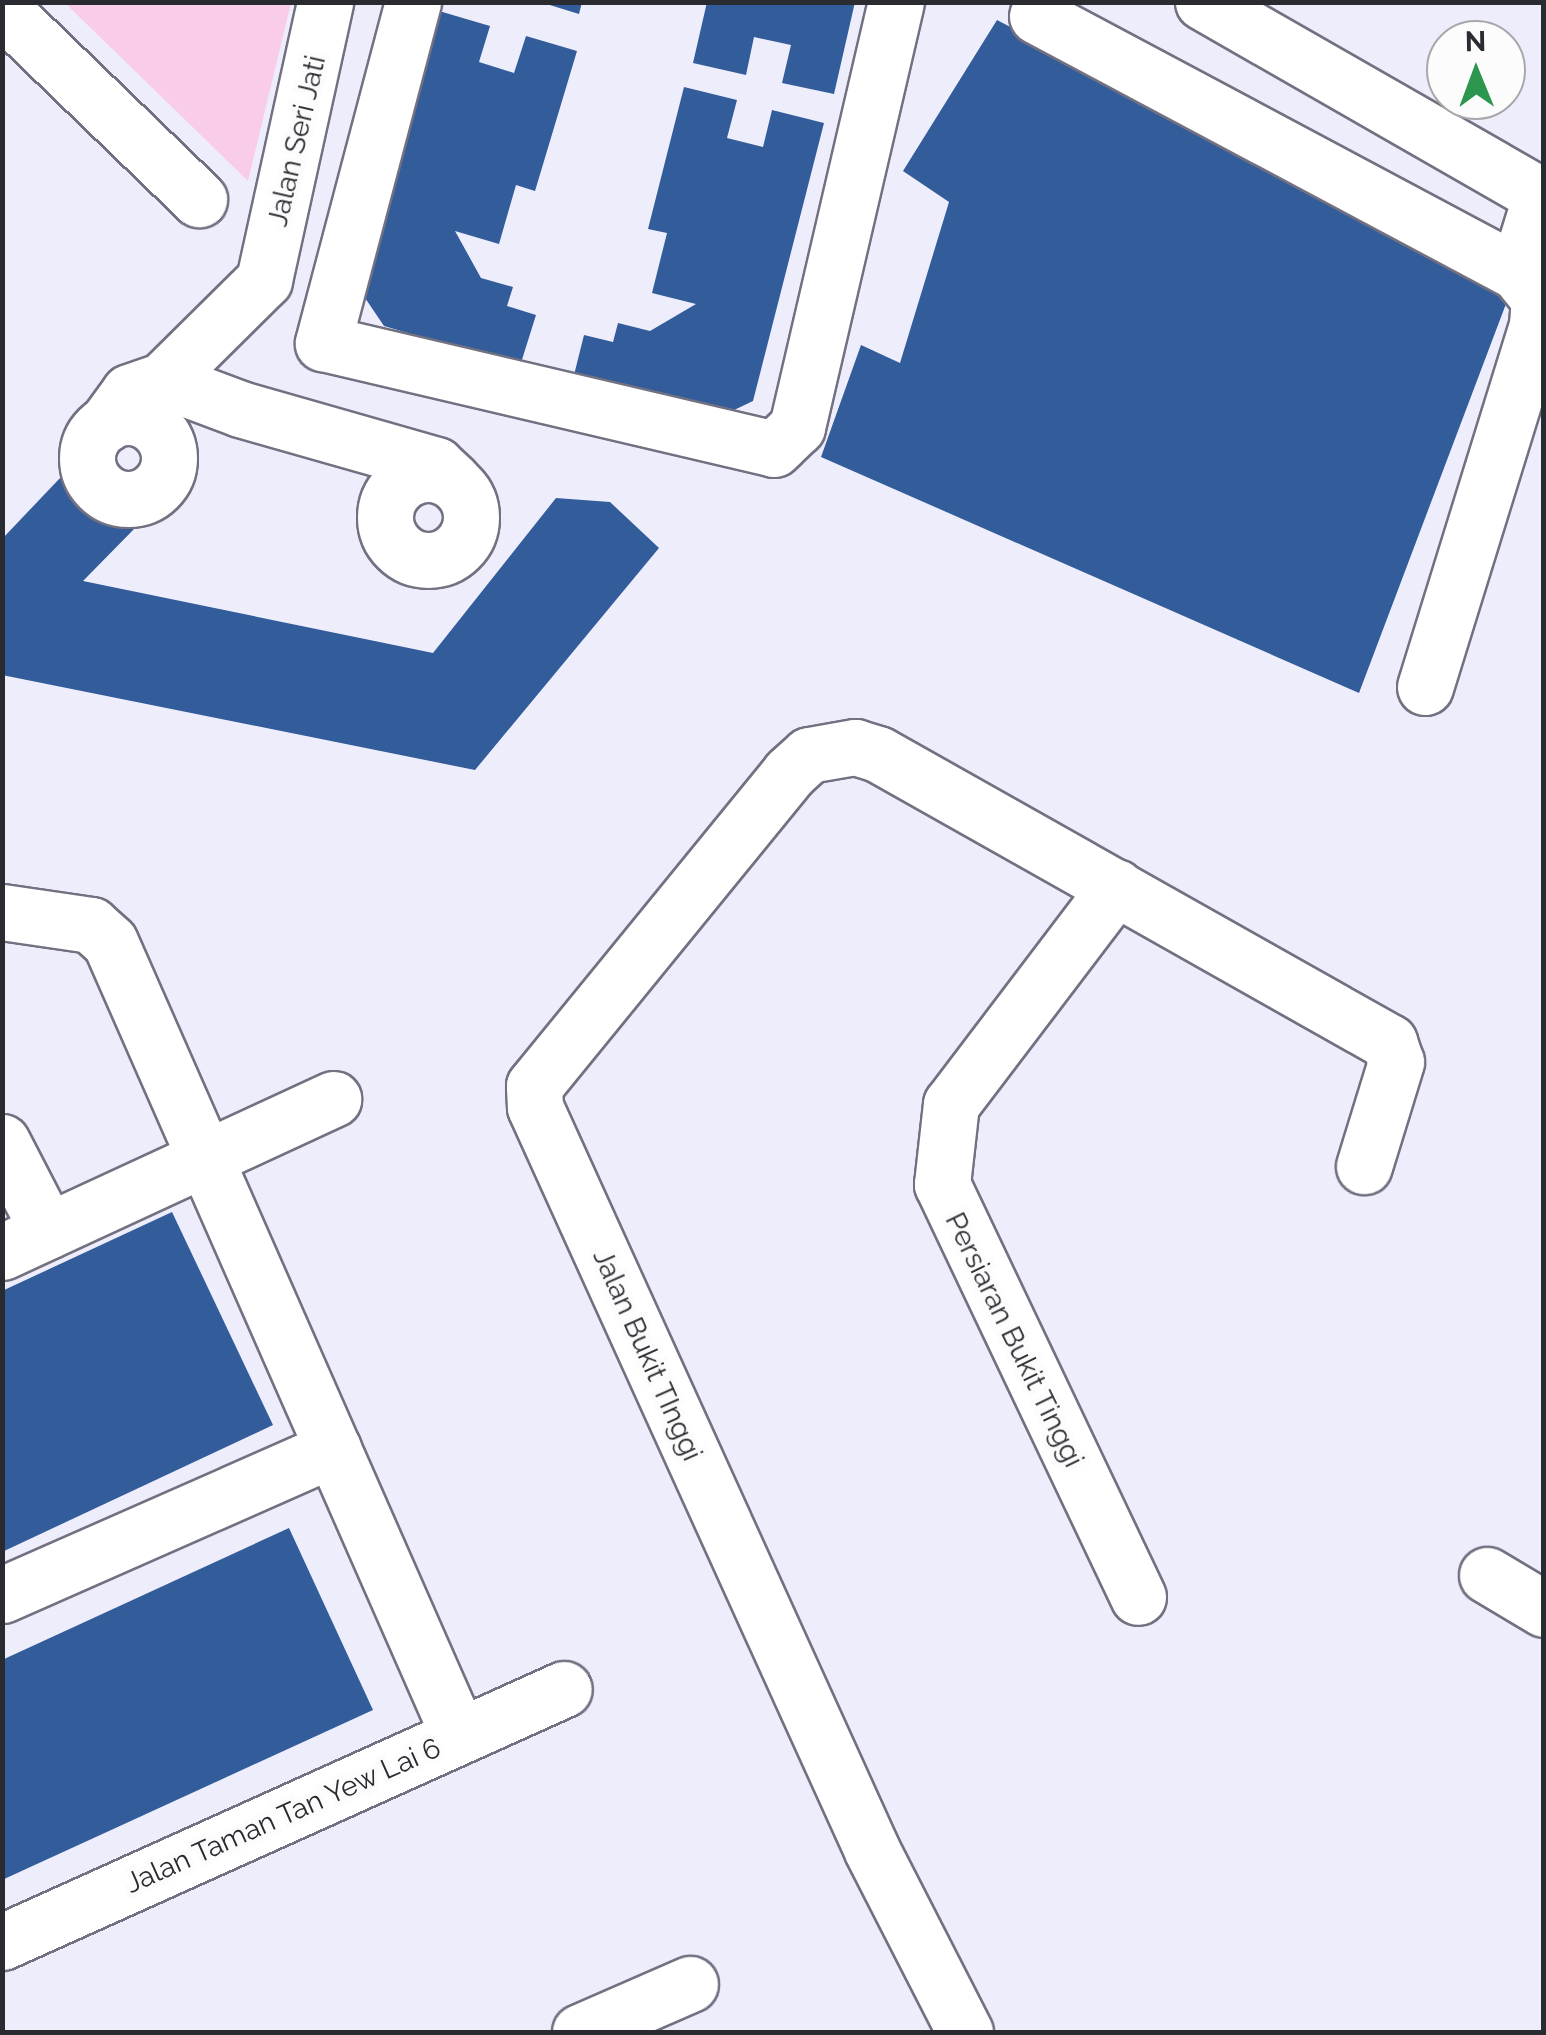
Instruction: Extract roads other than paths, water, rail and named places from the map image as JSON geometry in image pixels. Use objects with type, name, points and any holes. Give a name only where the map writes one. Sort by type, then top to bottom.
[{"type":"street","name":"Jalan Seri Jati","points":[[163,380],[264,280],[325,2]]},
{"type":"street","points":[[413,2],[323,343],[774,450],[797,428],[896,2]]},
{"type":"street","points":[[1203,2],[1542,196],[1517,272]]},
{"type":"street","points":[[2,9],[199,199]]},
{"type":"street","points":[[1036,16],[1517,272],[1539,299],[1537,325],[1425,687]]},
{"type":"street","points":[[240,409],[169,458],[152,491],[127,499],[102,491],[86,456],[130,392],[163,380],[408,468]]},
{"type":"street","name":"Jalan Bukit TInggi","points":[[965,2032],[872,1850],[535,1107],[534,1086],[789,773],[832,747],[878,754],[1116,887]]},
{"type":"street","points":[[1116,887],[1390,1042],[1396,1062],[1364,1166]]},
{"type":"street","name":"Persiaran Bukit Tinggi","points":[[1116,887],[950,1104],[942,1184],[1138,1597]]},
{"type":"street","points":[[2,912],[91,925],[110,942],[459,1736]]},
{"type":"street","points":[[2,1142],[25,1241],[334,1100]]},
{"type":"street","points":[[2,1596],[333,1449]]},
{"type":"street","points":[[1487,1575],[1544,1609]]},
{"type":"street","name":"Jalan Taman Tan Yew Lai 6","points":[[2,1942],[564,1689]]},
{"type":"street","points":[[580,2032],[690,1984]]}]
